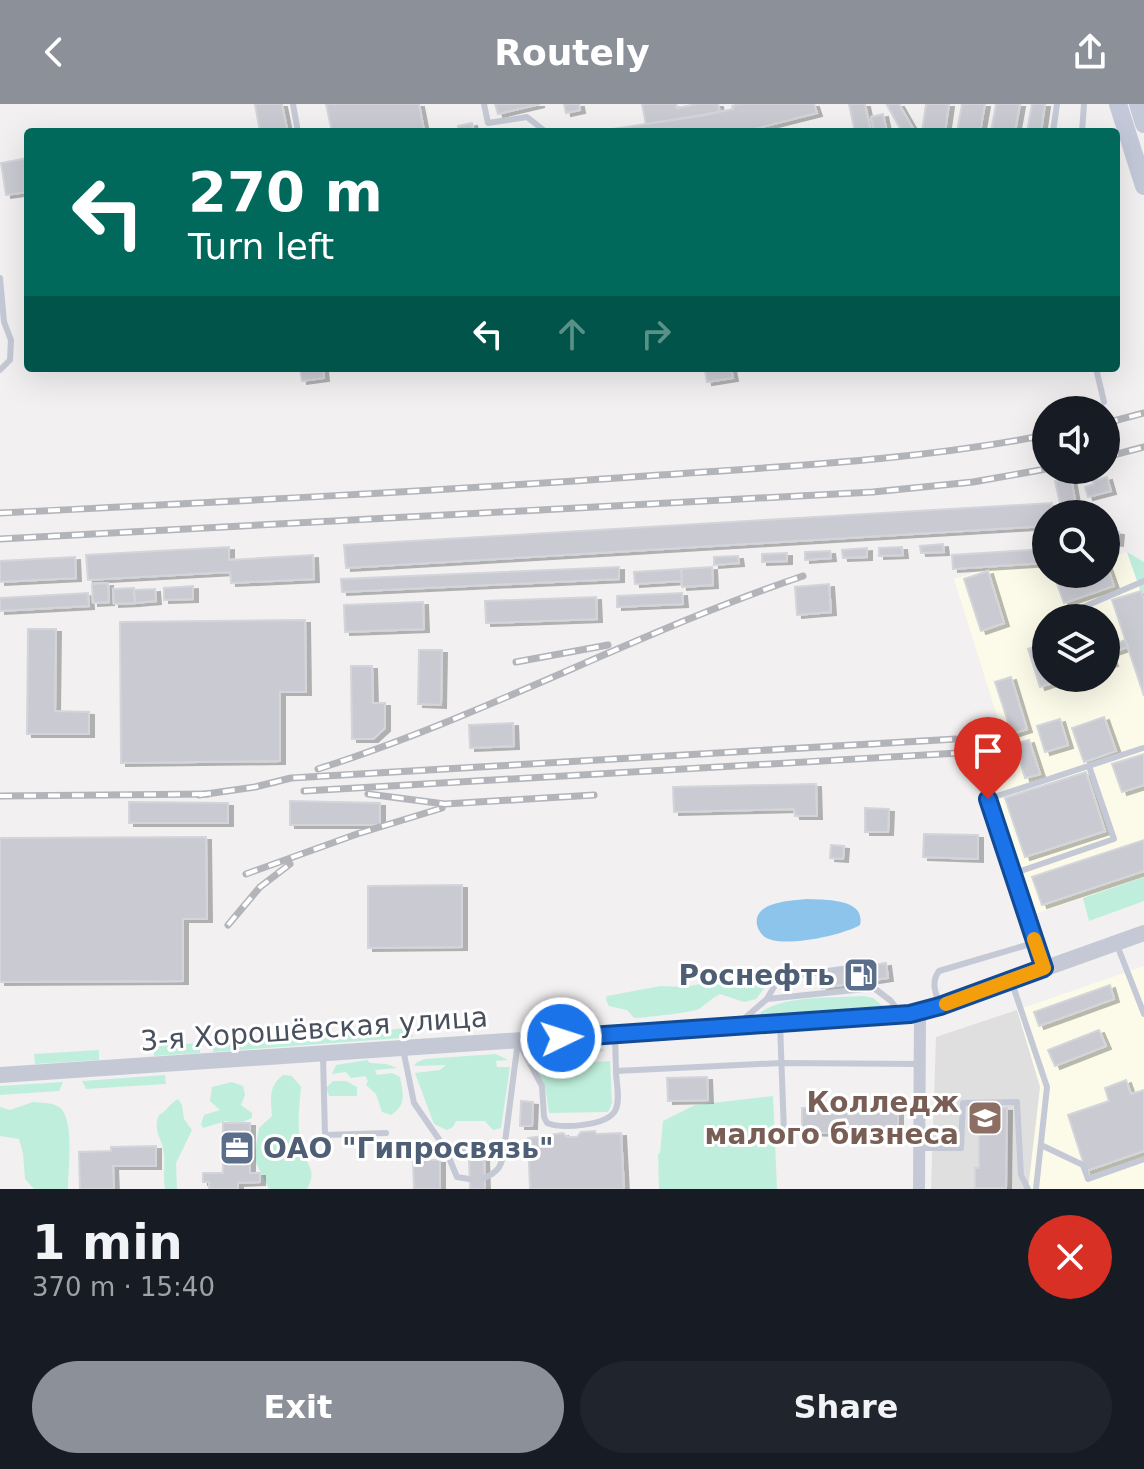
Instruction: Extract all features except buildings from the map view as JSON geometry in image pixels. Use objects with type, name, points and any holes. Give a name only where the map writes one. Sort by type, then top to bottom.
[{"type":"main road","points":[[1138,104],[1144,124]]},
{"type":"main road","points":[[1117,106],[1144,186]]},
{"type":"street","name":"3-я Хорошёвская улица","points":[[0,1075],[900,1015],[940,1006],[1144,933]]},
{"type":"street","points":[[919,1189],[920,1012]]},
{"type":"lane","points":[[293,104],[297,128]]},
{"type":"lane","points":[[484,104],[488,123],[527,117],[541,128]]},
{"type":"lane","points":[[1054,128],[1057,104]]},
{"type":"lane","points":[[1082,128],[1084,105]]},
{"type":"lane","points":[[0,278],[4,322],[11,340],[10,360],[0,370]]},
{"type":"lane","points":[[1097,372],[1103,396]]},
{"type":"lane","points":[[1091,604],[1144,581]]},
{"type":"lane","points":[[1044,968],[988,799],[1143,748]]},
{"type":"lane","points":[[1012,874],[1114,839],[1089,766]]},
{"type":"lane","points":[[1116,942],[1144,1014]]},
{"type":"lane","points":[[940,1006],[934,986],[934,978],[939,971],[1027,945],[1034,945],[1037,949]]},
{"type":"lane","points":[[743,1026],[746,1017],[767,999],[779,978],[849,968]]},
{"type":"lane","points":[[1011,980],[1047,1087],[1036,1189]]},
{"type":"lane","points":[[767,999],[874,988],[897,1007],[900,1015]]},
{"type":"lane","points":[[780,1024],[784,1132]]},
{"type":"lane","points":[[518,1041],[542,1086],[547,1123],[554,1126],[591,1124],[611,1115],[617,1103],[614,1034]]},
{"type":"lane","points":[[484,1178],[502,1165],[518,1041]]},
{"type":"lane","points":[[403,1049],[414,1103],[445,1148],[457,1177],[469,1179]]},
{"type":"lane","points":[[323,1054],[325,1135],[386,1133]]},
{"type":"lane","points":[[616,1071],[781,1063],[920,1064]]},
{"type":"lane","points":[[919,1148],[961,1148],[963,1103],[1017,1102],[1021,1175],[1028,1189]]},
{"type":"lane","points":[[1041,1145],[1083,1165],[1088,1179],[1144,1159]]},
{"type":"lane","points":[[445,1148],[504,1150]]},
{"type":"shaded area","points":[[1127,552],[1144,601],[1144,877],[1023,918],[983,796],[1016,776],[954,579],[989,568],[1032,566],[1032,588],[1120,588],[1120,554]]},
{"type":"shaded area","points":[[1144,966],[1144,1189],[1028,1189],[1040,1087],[1017,1010]]},
{"type":"shaded area","name":"Колледж малого бизнеса","points":[[1017,1010],[1040,1087],[1028,1189],[931,1189],[936,1037]]},
{"type":"green space","points":[[1127,552],[1144,562],[1144,601]]},
{"type":"green space","points":[[1144,877],[1144,901],[1089,921],[1083,898]]},
{"type":"green space","points":[[757,973],[767,978],[766,986],[756,999],[744,1002],[720,994],[699,1009],[634,1018],[627,1010],[609,1006],[606,1000],[607,996],[661,986],[685,987]]},
{"type":"green space","points":[[873,998],[883,1006],[763,1016],[760,1013],[795,1000]]},
{"type":"green space","points":[[410,1028],[413,1037],[213,1052],[213,1043]]},
{"type":"green space","points":[[200,1043],[200,1053],[154,1056],[154,1046]]},
{"type":"green space","points":[[593,1045],[605,1050],[534,1057],[543,1049]]},
{"type":"green space","points":[[99,1050],[99,1060],[35,1064],[34,1054]]},
{"type":"green space","points":[[496,1054],[508,1060],[496,1061],[497,1067],[510,1067],[501,1128],[493,1130],[485,1121],[456,1121],[447,1130],[434,1124],[415,1073],[440,1070],[446,1065],[414,1066],[417,1062]]},
{"type":"green space","points":[[367,1060],[397,1068],[375,1070],[377,1075],[392,1073],[400,1077],[402,1103],[391,1115],[382,1112],[376,1094],[366,1085],[368,1081],[365,1076],[351,1078],[346,1072],[332,1074],[336,1065]]},
{"type":"green space","points":[[610,1061],[612,1103],[608,1112],[549,1113],[545,1085],[535,1066]]},
{"type":"green space","points":[[165,1075],[166,1084],[86,1089],[82,1081]]},
{"type":"green space","points":[[283,1075],[292,1076],[301,1087],[300,1139],[312,1176],[307,1189],[269,1189],[255,1161],[259,1128],[272,1116],[273,1088]]},
{"type":"green space","points":[[333,1081],[346,1081],[357,1087],[357,1096],[329,1096],[326,1088]]},
{"type":"green space","points":[[63,1082],[59,1091],[0,1095],[0,1086]]},
{"type":"green space","points":[[232,1082],[243,1086],[245,1095],[241,1105],[252,1113],[252,1118],[238,1124],[226,1121],[203,1128],[204,1115],[220,1110],[210,1101],[212,1087]]},
{"type":"green space","points":[[773,1096],[777,1189],[659,1189],[658,1154],[663,1121],[695,1105]]},
{"type":"green space","points":[[178,1099],[184,1119],[192,1130],[176,1163],[177,1189],[165,1189],[164,1154],[157,1121],[159,1115]]},
{"type":"green space","points":[[33,1102],[53,1104],[64,1113],[69,1133],[68,1189],[34,1189],[25,1179],[19,1139],[0,1136],[0,1107],[10,1110]]},
{"type":"water","points":[[807,899],[851,905],[860,916],[860,925],[802,941],[778,941],[763,936],[757,925],[761,911],[774,904]]},
{"type":"railway","points":[[1120,419],[1144,413]]},
{"type":"railway","points":[[0,513],[412,491],[805,465],[950,451],[1032,438]]},
{"type":"railway","points":[[1120,453],[1144,447]]},
{"type":"railway","points":[[0,539],[873,492],[973,482],[1032,471]]},
{"type":"railway","points":[[318,769],[441,724],[681,622],[803,576]]},
{"type":"railway","points":[[516,662],[608,645]]},
{"type":"railway","points":[[199,795],[291,778],[956,739]]},
{"type":"railway","points":[[304,791],[959,753]]},
{"type":"railway","points":[[0,796],[208,794]]},
{"type":"railway","points":[[368,794],[445,804],[594,795]]},
{"type":"railway","points":[[246,874],[357,834],[442,808]]},
{"type":"railway","points":[[228,925],[260,887],[290,864]]},
{"type":"slow traffic","points":[[946,1004],[1044,968],[1034,939]]},
{"type":"place","name":"Роснефть","points":[[861,975]]},
{"type":"place","name":"Колледж малого бизнеса","points":[[985,1118]]},
{"type":"place","name":"ОАО \"Гипросвязь\"","points":[[237,1148]]},
{"type":"route","points":[[561,1038],[910,1014],[1044,968],[988,799]]}]
